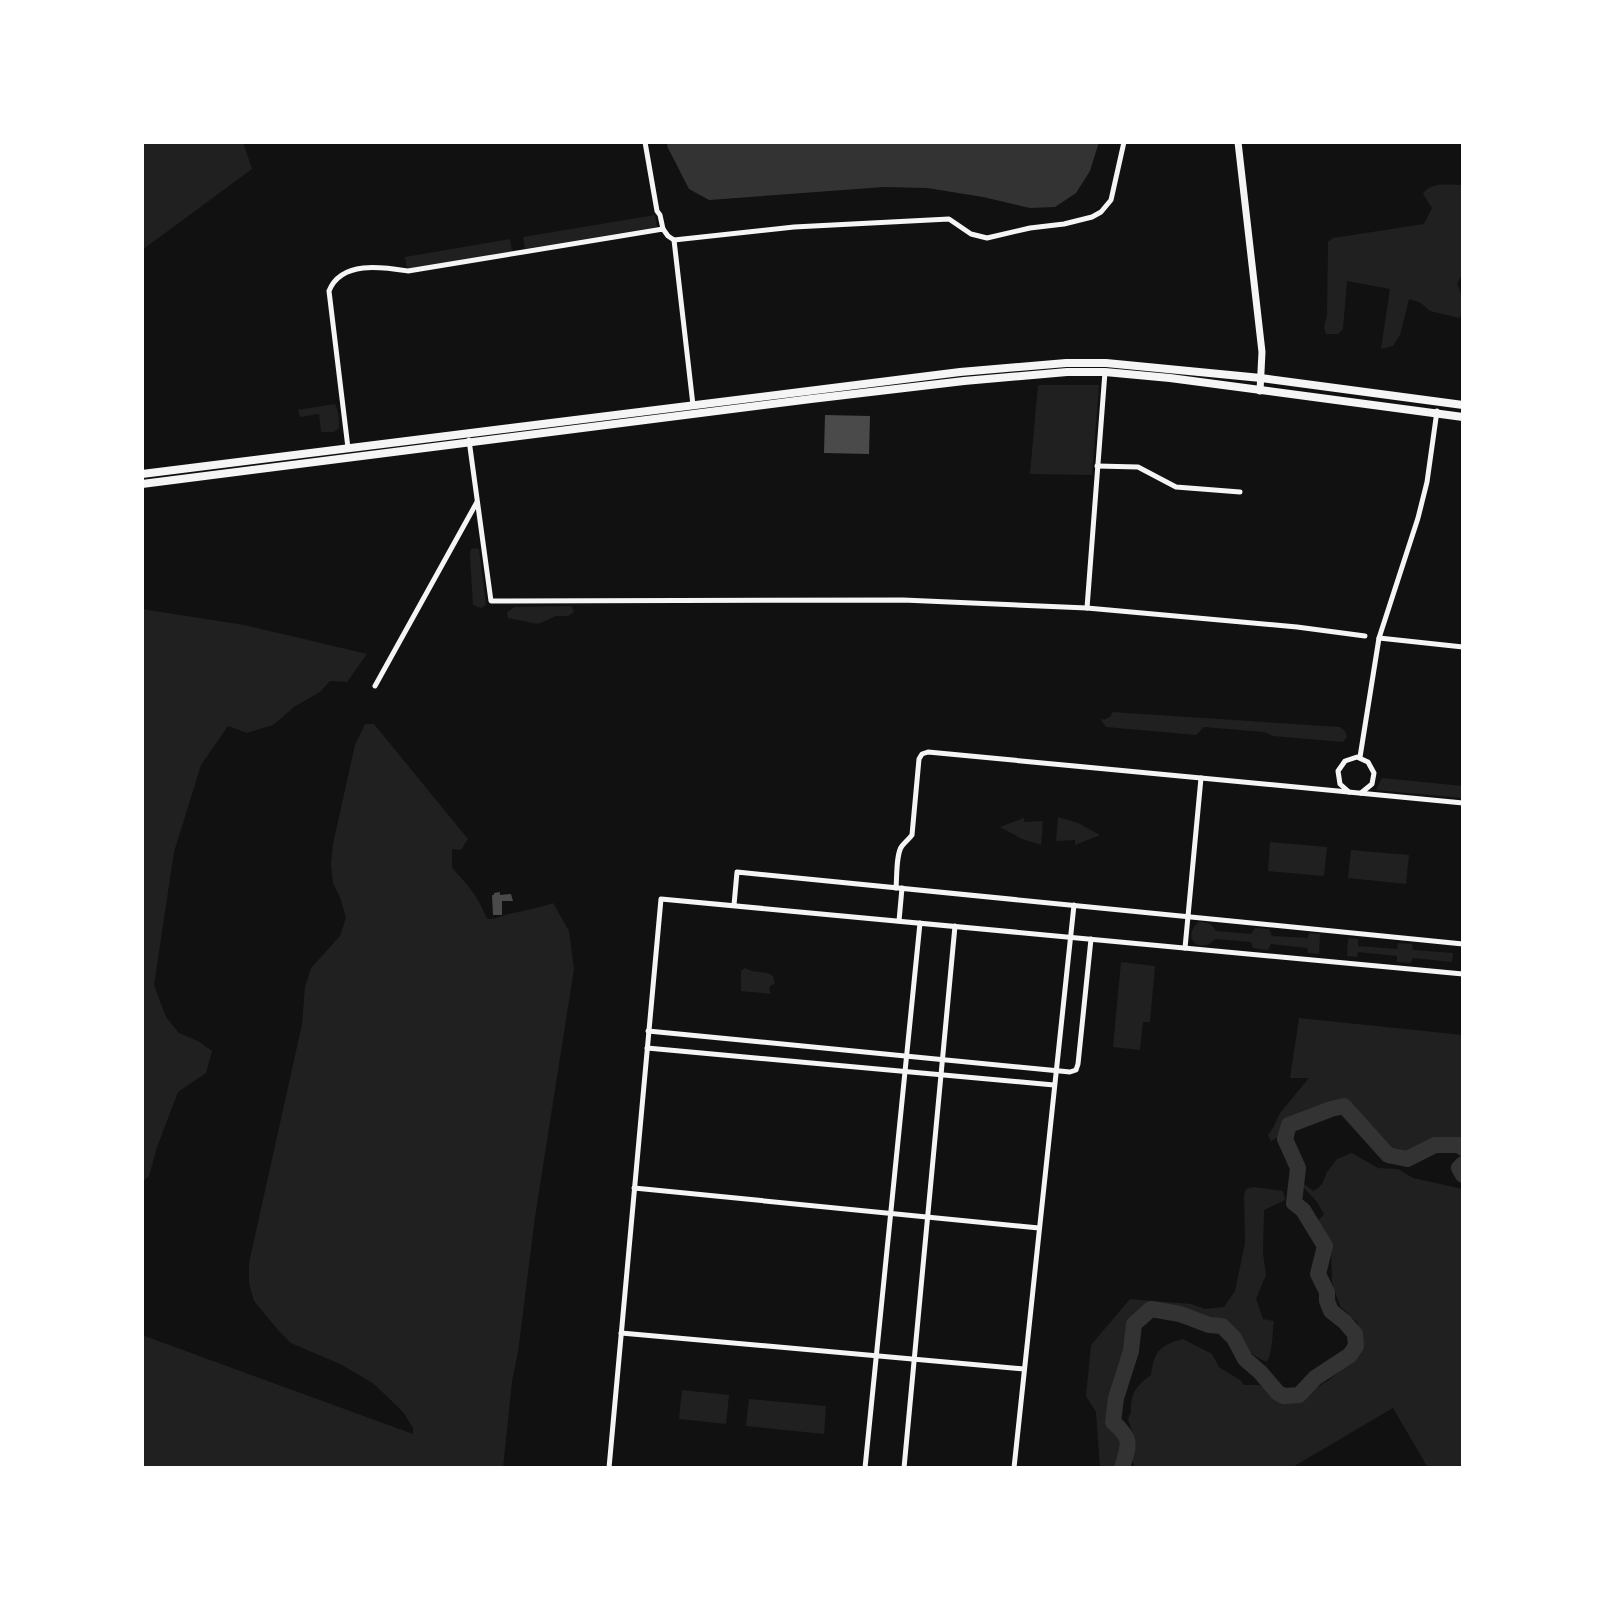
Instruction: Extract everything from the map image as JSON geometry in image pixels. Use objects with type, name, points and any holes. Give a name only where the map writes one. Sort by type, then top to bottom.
[{"type":"main road","points":[[1238,142],[1262,352],[1260,391]]},
{"type":"main road","points":[[694,410],[960,372],[1066,363],[1119,364],[1261,378],[1463,405]]},
{"type":"main road","points":[[142,484],[694,410],[1067,372],[1170,378],[1463,417]]},
{"type":"main road","points":[[142,474],[348,448],[468,438]]},
{"type":"street","points":[[645,142],[657,211],[663,229],[674,240],[794,227],[949,219],[971,234],[987,238],[1064,224],[1092,217],[1111,200],[1124,142]]},
{"type":"street","points":[[348,448],[329,291],[345,273],[380,266],[408,271],[663,229]]},
{"type":"street","points":[[674,240],[694,410]]},
{"type":"street","points":[[1087,608],[1105,372]]},
{"type":"street","points":[[1360,757],[1379,638],[1427,482],[1438,402]]},
{"type":"street","points":[[468,438],[491,601],[903,600],[1087,608],[1365,636]]},
{"type":"street","points":[[1097,466],[1138,467],[1176,487],[1240,492]]},
{"type":"street","points":[[375,686],[478,501]]},
{"type":"street","points":[[1379,638],[1463,647]]},
{"type":"street","points":[[899,921],[899,851],[911,839],[919,759],[928,752],[1463,803]]},
{"type":"street","points":[[1349,792],[1340,784],[1339,768],[1348,759],[1360,757],[1371,764],[1374,776],[1370,787],[1360,793]]},
{"type":"street","points":[[1185,948],[1201,778]]},
{"type":"street","points":[[734,905],[737,872],[1463,944]]},
{"type":"street","points":[[609,1468],[661,899],[1463,974]]},
{"type":"street","points":[[1014,1468],[1074,905]]},
{"type":"street","points":[[865,1468],[920,923]]},
{"type":"street","points":[[904,1468],[955,926]]},
{"type":"street","points":[[648,1031],[1070,1072],[1076,1070],[1078,1064],[1091,939]]},
{"type":"street","points":[[647,1048],[1054,1085]]},
{"type":"street","points":[[634,1188],[1039,1228]]},
{"type":"street","points":[[621,1333],[1024,1369]]},
{"type":"shaded area","points":[[142,142],[243,142],[252,169],[142,250]]},
{"type":"shaded area","points":[[668,142],[1099,142],[1090,171],[1076,193],[1055,207],[1030,208],[927,188],[884,187],[709,200],[689,189],[667,146]]},
{"type":"shaded area","points":[[1440,185],[1462,185],[1463,273],[1457,284],[1463,305],[1459,318],[1430,311],[1421,303],[1409,299],[1400,335],[1393,346],[1381,349],[1390,289],[1347,281],[1343,329],[1338,334],[1326,334],[1328,242],[1333,238],[1424,224],[1432,208],[1423,194],[1426,190]]},
{"type":"shaded area","points":[[655,215],[657,227],[525,249],[523,237]]},
{"type":"shaded area","points":[[510,239],[512,252],[407,269],[405,257]]},
{"type":"shaded area","points":[[1038,385],[1099,385],[1092,475],[1030,474]]},
{"type":"shaded area","points":[[335,404],[339,428],[334,432],[321,432],[319,414],[300,417],[298,410]]},
{"type":"shaded area","points":[[474,548],[479,549],[486,605],[481,608],[473,605],[470,555]]},
{"type":"shaded area","points":[[571,606],[574,612],[568,616],[556,616],[538,624],[508,618],[507,612],[515,607]]},
{"type":"shaded area","points":[[142,609],[244,625],[367,654],[347,682],[330,681],[320,692],[294,707],[273,725],[247,733],[228,726],[201,765],[174,852],[154,985],[166,1017],[179,1033],[212,1051],[206,1073],[178,1092],[149,1176],[142,1182]]},
{"type":"shaded area","points":[[1112,712],[1340,727],[1347,737],[1343,742],[1204,727],[1196,735],[1106,727],[1101,720],[1111,716]]},
{"type":"shaded area","points":[[365,724],[374,724],[468,839],[461,850],[452,849],[452,868],[472,891],[487,919],[553,903],[569,931],[574,969],[535,1217],[503,1468],[142,1468],[142,1335],[413,1434],[413,1428],[403,1412],[374,1384],[342,1365],[291,1343],[254,1301],[249,1283],[249,1263],[302,1024],[305,987],[311,968],[340,936],[346,918],[333,883],[331,864],[355,745]]},
{"type":"shaded area","points":[[1382,778],[1463,786],[1463,798],[1376,790]]},
{"type":"shaded area","points":[[1058,817],[1100,835],[1075,845],[1075,840],[1056,841]]},
{"type":"shaded area","points":[[1024,818],[1024,822],[1043,821],[1041,845],[1000,827]]},
{"type":"shaded area","points":[[1270,842],[1327,847],[1324,876],[1268,871]]},
{"type":"shaded area","points":[[1351,850],[1409,855],[1406,884],[1348,878]]},
{"type":"shaded area","points":[[1199,922],[1209,924],[1216,931],[1251,934],[1255,928],[1269,929],[1272,936],[1308,938],[1309,933],[1320,934],[1319,954],[1308,953],[1307,948],[1271,944],[1268,950],[1253,948],[1251,942],[1215,939],[1204,946],[1198,945],[1191,933]]},
{"type":"shaded area","points":[[1348,938],[1358,939],[1358,946],[1397,949],[1398,943],[1412,944],[1413,950],[1453,953],[1452,962],[1413,958],[1411,963],[1397,962],[1397,956],[1358,952],[1357,957],[1347,956]]},
{"type":"shaded area","points":[[1121,962],[1155,966],[1150,1022],[1143,1022],[1140,1050],[1113,1047]]},
{"type":"shaded area","points":[[745,968],[773,976],[775,984],[769,988],[771,994],[741,991],[741,971]]},
{"type":"shaded area","points":[[1299,1018],[1463,1035],[1463,1143],[1440,1141],[1411,1152],[1398,1152],[1381,1142],[1347,1107],[1339,1106],[1319,1112],[1271,1141],[1268,1135],[1280,1113],[1309,1078],[1290,1078]]},
{"type":"shaded area","points":[[1352,1153],[1378,1168],[1398,1169],[1413,1178],[1463,1189],[1463,1468],[1428,1468],[1393,1408],[1291,1468],[1135,1468],[1132,1460],[1136,1444],[1128,1419],[1133,1395],[1151,1375],[1156,1355],[1169,1344],[1183,1339],[1212,1354],[1219,1367],[1244,1385],[1259,1385],[1289,1403],[1298,1402],[1358,1355],[1358,1323],[1340,1306],[1332,1282],[1331,1250],[1327,1235],[1318,1221],[1324,1214],[1304,1188],[1304,1184],[1313,1191],[1318,1188],[1337,1159]]},
{"type":"shaded area","points":[[1254,1187],[1283,1191],[1285,1200],[1264,1210],[1266,1275],[1256,1299],[1263,1319],[1274,1321],[1267,1362],[1249,1351],[1238,1333],[1226,1339],[1207,1326],[1173,1314],[1139,1317],[1126,1348],[1127,1376],[1110,1417],[1123,1453],[1116,1468],[1100,1468],[1096,1412],[1086,1396],[1091,1345],[1130,1299],[1191,1304],[1205,1309],[1224,1307],[1235,1291],[1245,1243],[1244,1195],[1246,1189]]},
{"type":"shaded area","points":[[682,1390],[729,1395],[726,1424],[679,1419]]},
{"type":"shaded area","points":[[749,1399],[826,1406],[824,1434],[746,1426]]},
{"type":"building","points":[[825,415],[870,416],[869,454],[824,453]]},
{"type":"building","points":[[500,892],[500,895],[511,894],[513,901],[502,901],[502,915],[493,915],[492,895]]},
{"type":"waterway","points":[[1122,1468],[1128,1443],[1124,1433],[1113,1422],[1116,1398],[1131,1351],[1134,1324],[1151,1309],[1222,1326],[1234,1338],[1245,1359],[1284,1396],[1299,1395],[1315,1378],[1350,1355],[1356,1346],[1355,1334],[1331,1311],[1327,1292],[1318,1274],[1325,1246],[1303,1210],[1294,1203],[1298,1168],[1285,1139],[1289,1125],[1344,1106],[1388,1155],[1407,1159],[1435,1145],[1459,1145],[1463,1148]]},
{"type":"waterway","points":[[1463,1164],[1459,1168],[1463,1175]]}]
